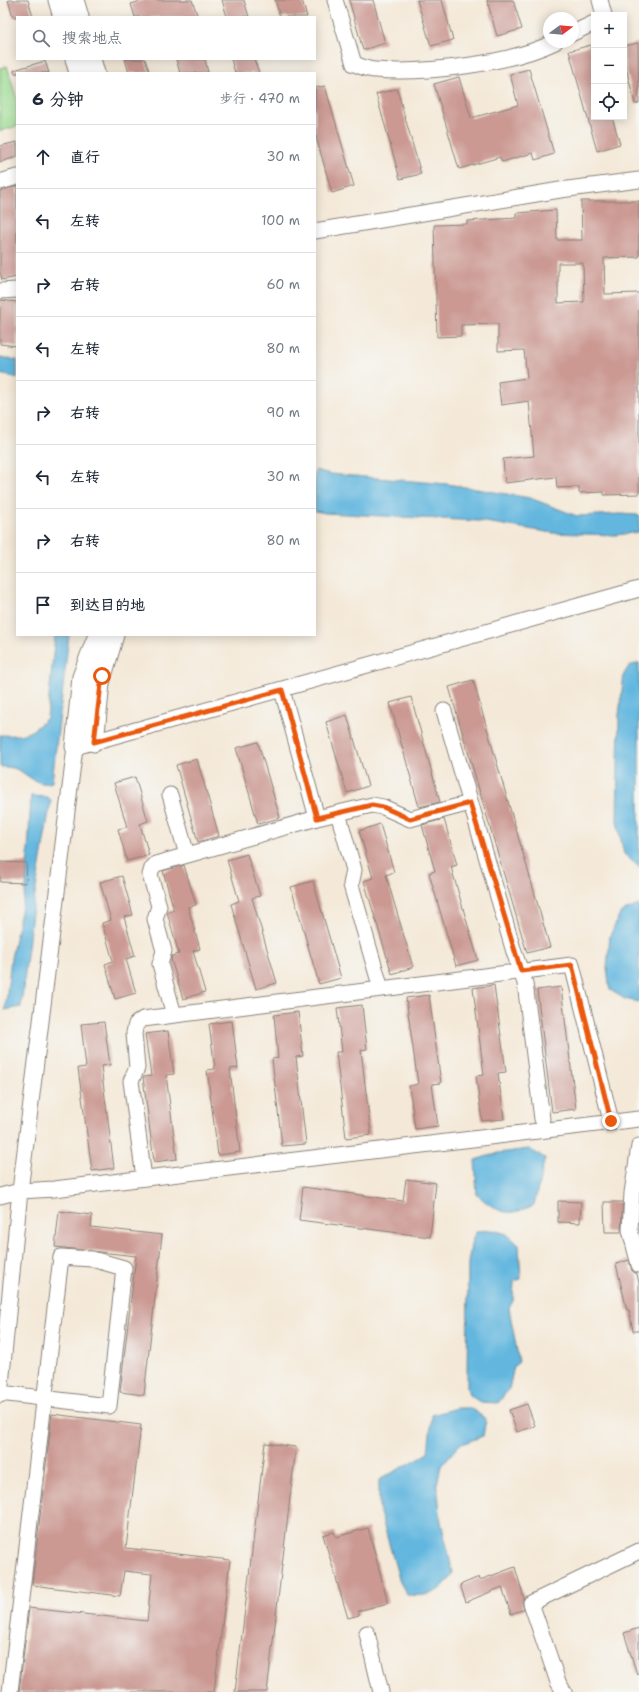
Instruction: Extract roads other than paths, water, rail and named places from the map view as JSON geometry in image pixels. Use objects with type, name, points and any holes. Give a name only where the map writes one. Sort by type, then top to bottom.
[{"type":"main road","points":[[58,0],[63,16]]},
{"type":"main road","points":[[74,0],[79,16]]},
{"type":"main road","points":[[75,60],[80,72]]},
{"type":"main road","points":[[91,60],[95,72]]},
{"type":"main road","points":[[75,747],[82,677],[98,636]]},
{"type":"main road","points":[[94,742],[100,683],[114,636]]},
{"type":"street","points":[[335,0],[354,64],[373,70],[425,70],[504,60],[543,46]]},
{"type":"street","points":[[600,0],[603,12]]},
{"type":"street","points":[[579,30],[591,24]]},
{"type":"street","points":[[0,182],[16,177]]},
{"type":"street","points":[[316,231],[560,190],[639,180]]},
{"type":"street","points":[[0,291],[16,290]]},
{"type":"street","points":[[10,1692],[43,1399],[60,1257],[92,1258],[124,1268],[109,1406],[43,1399],[0,1394],[20,1191],[75,747],[639,589]]},
{"type":"street","points":[[282,690],[317,818]]},
{"type":"street","points":[[444,711],[470,803],[525,983],[542,1119]]},
{"type":"street","points":[[170,796],[187,855]]},
{"type":"street","points":[[174,1015],[160,964],[164,951],[155,919],[159,906],[150,875],[152,868],[156,864],[317,818],[372,805],[383,807],[410,819],[470,803]]},
{"type":"street","points":[[338,813],[354,870],[351,885],[381,989]]},
{"type":"street","points":[[144,1178],[131,1081],[137,1068],[134,1033],[136,1024],[143,1019],[521,971],[572,965],[611,1121]]},
{"type":"street","points":[[0,1196],[20,1191],[54,1189],[611,1121],[639,1119]]},
{"type":"street","points":[[639,1146],[632,1193],[630,1230],[639,1265]]},
{"type":"street","points":[[564,1692],[558,1682],[531,1602],[639,1551]]},
{"type":"street","points":[[367,1633],[381,1692]]},
{"type":"water","points":[[0,357],[16,360],[16,378],[0,374]]},
{"type":"water","points":[[316,470],[330,474],[447,484],[530,498],[577,516],[621,514],[639,515],[639,532],[616,535],[553,533],[479,521],[325,513],[316,511]]},
{"type":"water","points":[[55,636],[69,636],[52,782],[41,783],[13,768],[0,767],[0,735],[21,735],[31,731],[47,718]]},
{"type":"water","points":[[639,663],[639,867],[624,854],[617,821],[619,715],[624,674],[629,666]]},
{"type":"water","points":[[31,796],[48,797],[51,800],[32,913],[21,1007],[5,1010],[11,958],[26,888]]},
{"type":"water","points":[[639,905],[638,1002],[625,999],[610,990],[607,968],[610,936],[621,912]]},
{"type":"water","points":[[529,1149],[545,1158],[534,1205],[517,1211],[504,1212],[498,1210],[477,1195],[475,1160],[498,1153]]},
{"type":"water","points":[[493,1230],[507,1234],[519,1245],[521,1279],[514,1281],[513,1301],[509,1308],[519,1362],[514,1366],[509,1389],[498,1403],[480,1402],[469,1395],[467,1388],[468,1263],[472,1239],[477,1231]]},
{"type":"water","points":[[456,1408],[470,1408],[486,1419],[483,1436],[459,1445],[441,1466],[437,1484],[441,1522],[453,1573],[444,1585],[434,1592],[422,1595],[407,1595],[400,1582],[379,1509],[379,1480],[428,1453],[432,1415]]}]
